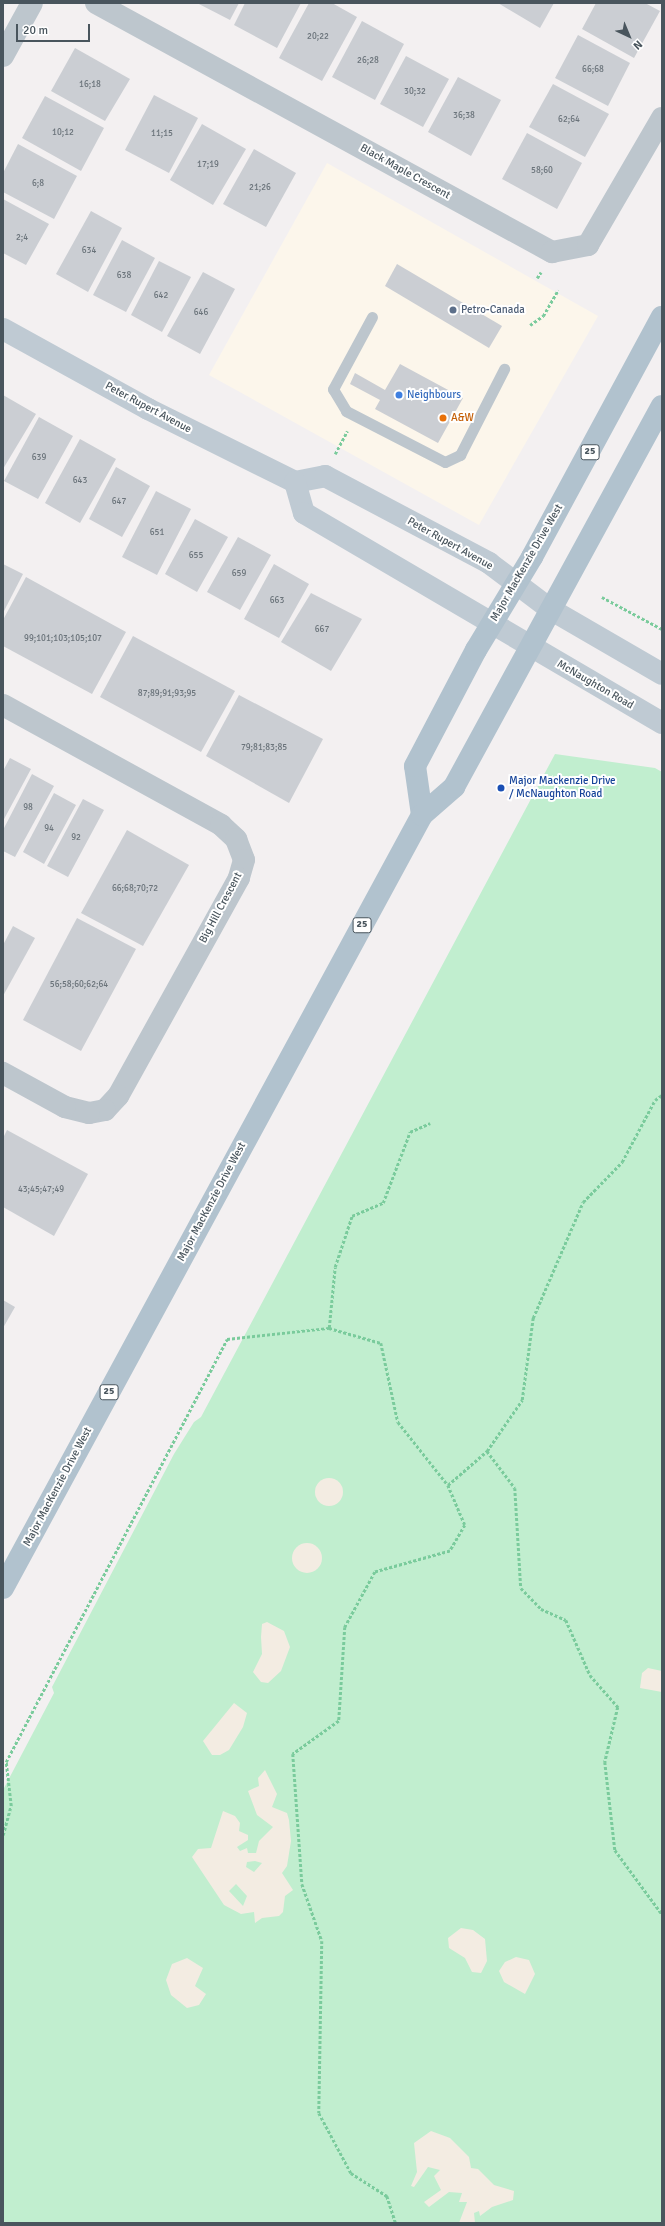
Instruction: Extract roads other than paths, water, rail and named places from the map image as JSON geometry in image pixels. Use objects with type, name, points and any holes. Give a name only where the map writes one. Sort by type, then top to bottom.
[{"type":"main road","name":"Major MacKenzie Drive West","points":[[422,815],[415,766],[491,624],[515,585],[662,317]]},
{"type":"main road","name":"Major MacKenzie Drive West","points":[[3,1588],[422,815],[454,787],[529,646],[662,406]]},
{"type":"street","points":[[3,56],[32,3]]},
{"type":"street","name":"Black Maple Crescent","points":[[96,3],[552,252],[588,245],[662,118]]},
{"type":"street","name":"Peter Rupert Avenue","points":[[3,329],[148,409],[295,482],[325,476],[489,563],[515,585],[550,609]]},
{"type":"street","points":[[295,482],[304,513],[466,605],[491,624]]},
{"type":"street","points":[[550,609],[662,674]]},
{"type":"street","name":"McNaughton Road","points":[[491,624],[662,723]]},
{"type":"street","name":"Big Hill Crescent","points":[[3,705],[221,825],[236,840],[244,860],[231,892],[118,1096],[105,1110],[89,1113],[66,1107],[3,1073]]},
{"type":"lane","points":[[372,317],[333,389],[346,410],[445,462],[460,455],[504,369]]},
{"type":"place","name":"Petro-Canada","points":[[453,310]]},
{"type":"place","name":"Neighbours","points":[[399,395]]},
{"type":"place","name":"A&W","points":[[443,418]]},
{"type":"place","name":"Major Mackenzie Drive / McNaughton Road","points":[[501,788]]}]
